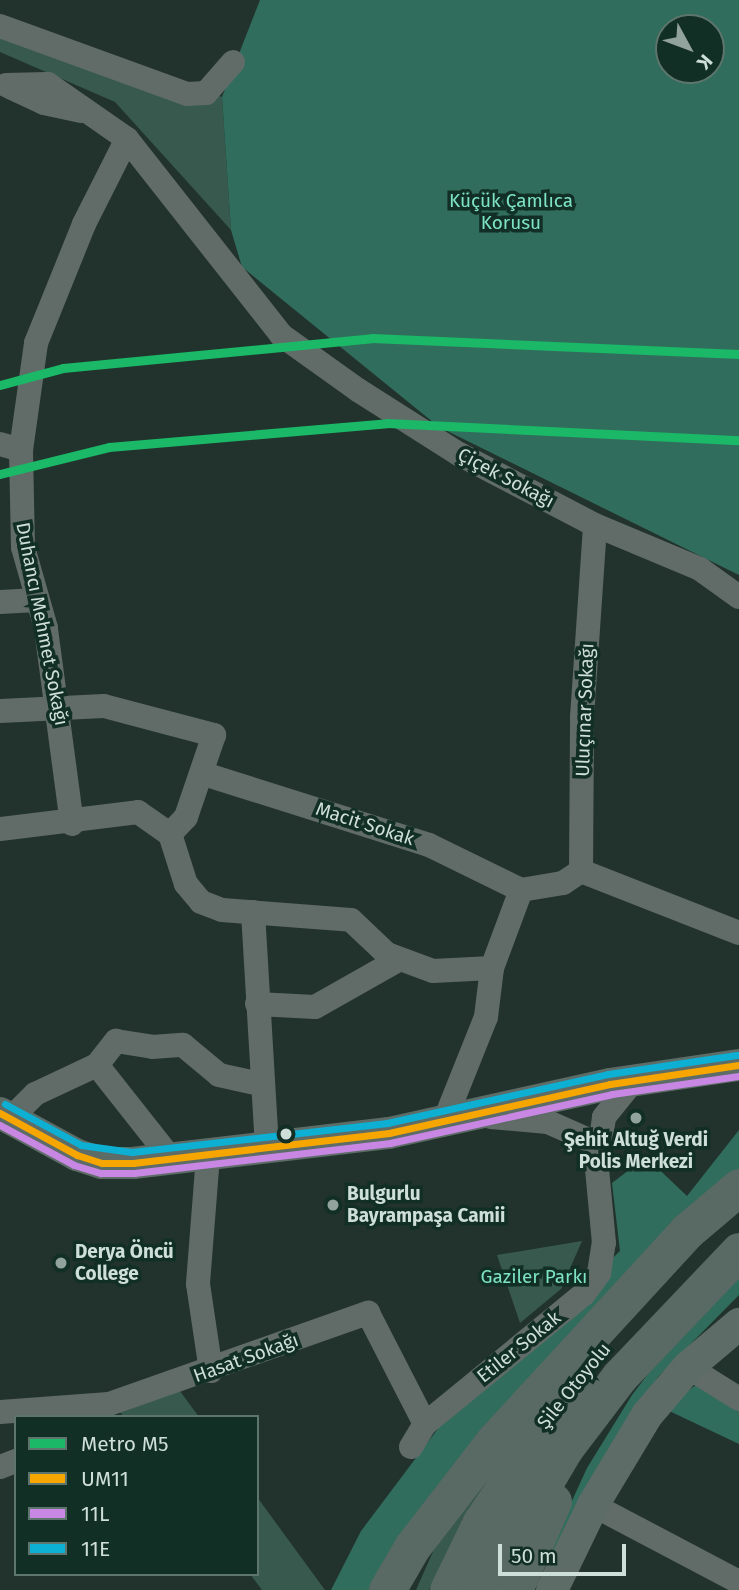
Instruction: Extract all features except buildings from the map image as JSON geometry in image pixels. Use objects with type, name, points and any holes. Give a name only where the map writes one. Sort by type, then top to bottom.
[{"type":"highway","points":[[387,1590],[412,1547],[494,1441],[687,1231],[739,1188]]},
{"type":"highway","name":"Şile Otoyolu","points":[[448,1590],[481,1522],[587,1365],[739,1212]]},
{"type":"highway","points":[[514,1590],[571,1468],[726,1263]]},
{"type":"highway","name":"Şile Otoyolu","points":[[481,1590],[565,1448],[619,1377],[726,1263]]},
{"type":"highway","points":[[402,1590],[462,1485]]},
{"type":"main road","points":[[6,1115],[102,1163],[172,1160],[483,1116],[634,1080],[739,1065]]},
{"type":"main road","points":[[552,1590],[593,1505],[647,1415],[688,1367],[739,1324]]},
{"type":"street","points":[[0,26],[187,94],[206,93],[233,62]]},
{"type":"street","name":"Çiçek Sokağı","points":[[3,84],[48,83],[96,114],[127,139],[281,335],[460,453],[595,524],[700,569],[739,597]]},
{"type":"street","name":"Duhancı Mehmet Sokağı","points":[[72,824],[63,733],[55,706],[46,628],[23,547],[10,447],[36,342],[84,224],[127,139]]},
{"type":"street","name":"Uluçınar Sokağı","points":[[583,878],[582,717],[595,524]]},
{"type":"street","points":[[0,602],[37,600]]},
{"type":"street","points":[[0,711],[55,706],[104,706],[215,734],[204,774],[187,817],[170,834]]},
{"type":"street","name":"Macit Sokak","points":[[204,774],[429,845],[521,890]]},
{"type":"street","points":[[0,829],[72,824],[138,812],[159,821],[170,834],[186,884],[201,902],[253,912],[351,920],[398,960],[433,971],[492,968]]},
{"type":"street","points":[[444,1122],[486,1017],[492,968],[521,890],[583,878],[739,933]]},
{"type":"street","points":[[253,912],[260,1084],[267,1148]]},
{"type":"street","points":[[257,1004],[314,1007],[398,960]]},
{"type":"street","points":[[6,1115],[35,1094],[97,1065],[116,1041],[183,1045],[219,1075],[260,1084]]},
{"type":"street","points":[[97,1065],[172,1160]]},
{"type":"street","name":"Etiler Sokak","points":[[411,1447],[425,1424],[584,1294],[600,1273],[604,1242],[599,1152],[604,1117],[634,1080]]},
{"type":"street","points":[[483,1116],[548,1122],[591,1141],[599,1152]]},
{"type":"street","points":[[208,1156],[198,1284],[211,1371]]},
{"type":"street","name":"Hasat Sokağı","points":[[0,1412],[100,1410],[368,1314],[425,1424]]},
{"type":"street","points":[[688,1367],[739,1399]]},
{"type":"street","points":[[593,1505],[739,1582]]},
{"type":"green space","name":"Küçük Çamlıca Korusu","points":[[260,0],[739,0],[739,575],[439,427],[242,267],[231,230],[222,97]]},
{"type":"green space","points":[[0,18],[222,97],[231,230],[115,102],[0,52]]},
{"type":"green space","points":[[739,1130],[739,1178],[376,1590],[331,1590],[361,1531],[443,1422],[620,1251],[612,1183],[646,1157],[687,1196]]},
{"type":"green space","name":"Gaziler Parkı","points":[[582,1241],[561,1289],[520,1323],[497,1255]]},
{"type":"green space","points":[[739,1268],[739,1295],[658,1377],[531,1590],[587,1468],[632,1395],[690,1319]]},
{"type":"green space","points":[[702,1380],[739,1400],[739,1444],[665,1409]]},
{"type":"green space","points":[[180,1391],[198,1415],[122,1415],[120,1412]]},
{"type":"green space","points":[[514,1438],[429,1590],[416,1590],[446,1522]]},
{"type":"green space","points":[[259,1500],[325,1590],[262,1590],[252,1576],[259,1576]]},
{"type":"metro line","name":"M5","points":[[0,385],[63,368],[372,338],[739,354]]},
{"type":"metro line","name":"M5","points":[[0,474],[109,447],[387,423],[739,440]]},
{"type":"transit line","name":"11E","points":[[5,1104],[81,1145],[132,1152],[387,1123],[608,1074],[737,1055]]},
{"type":"transit line","name":"UM11","points":[[0,1113],[77,1155],[102,1163],[133,1163],[389,1133],[610,1084],[739,1065]]},
{"type":"transit line","name":"11L","points":[[0,1125],[74,1165],[101,1173],[134,1173],[390,1143],[612,1094],[739,1076]]},
{"type":"place","name":"Şehit Altuğ Verdi Polis Merkezi","points":[[636,1118]]},
{"type":"place","name":"Bulgurlu Bayrampaşa Camii","points":[[333,1205]]},
{"type":"place","name":"Derya Öncü College","points":[[61,1263]]}]
